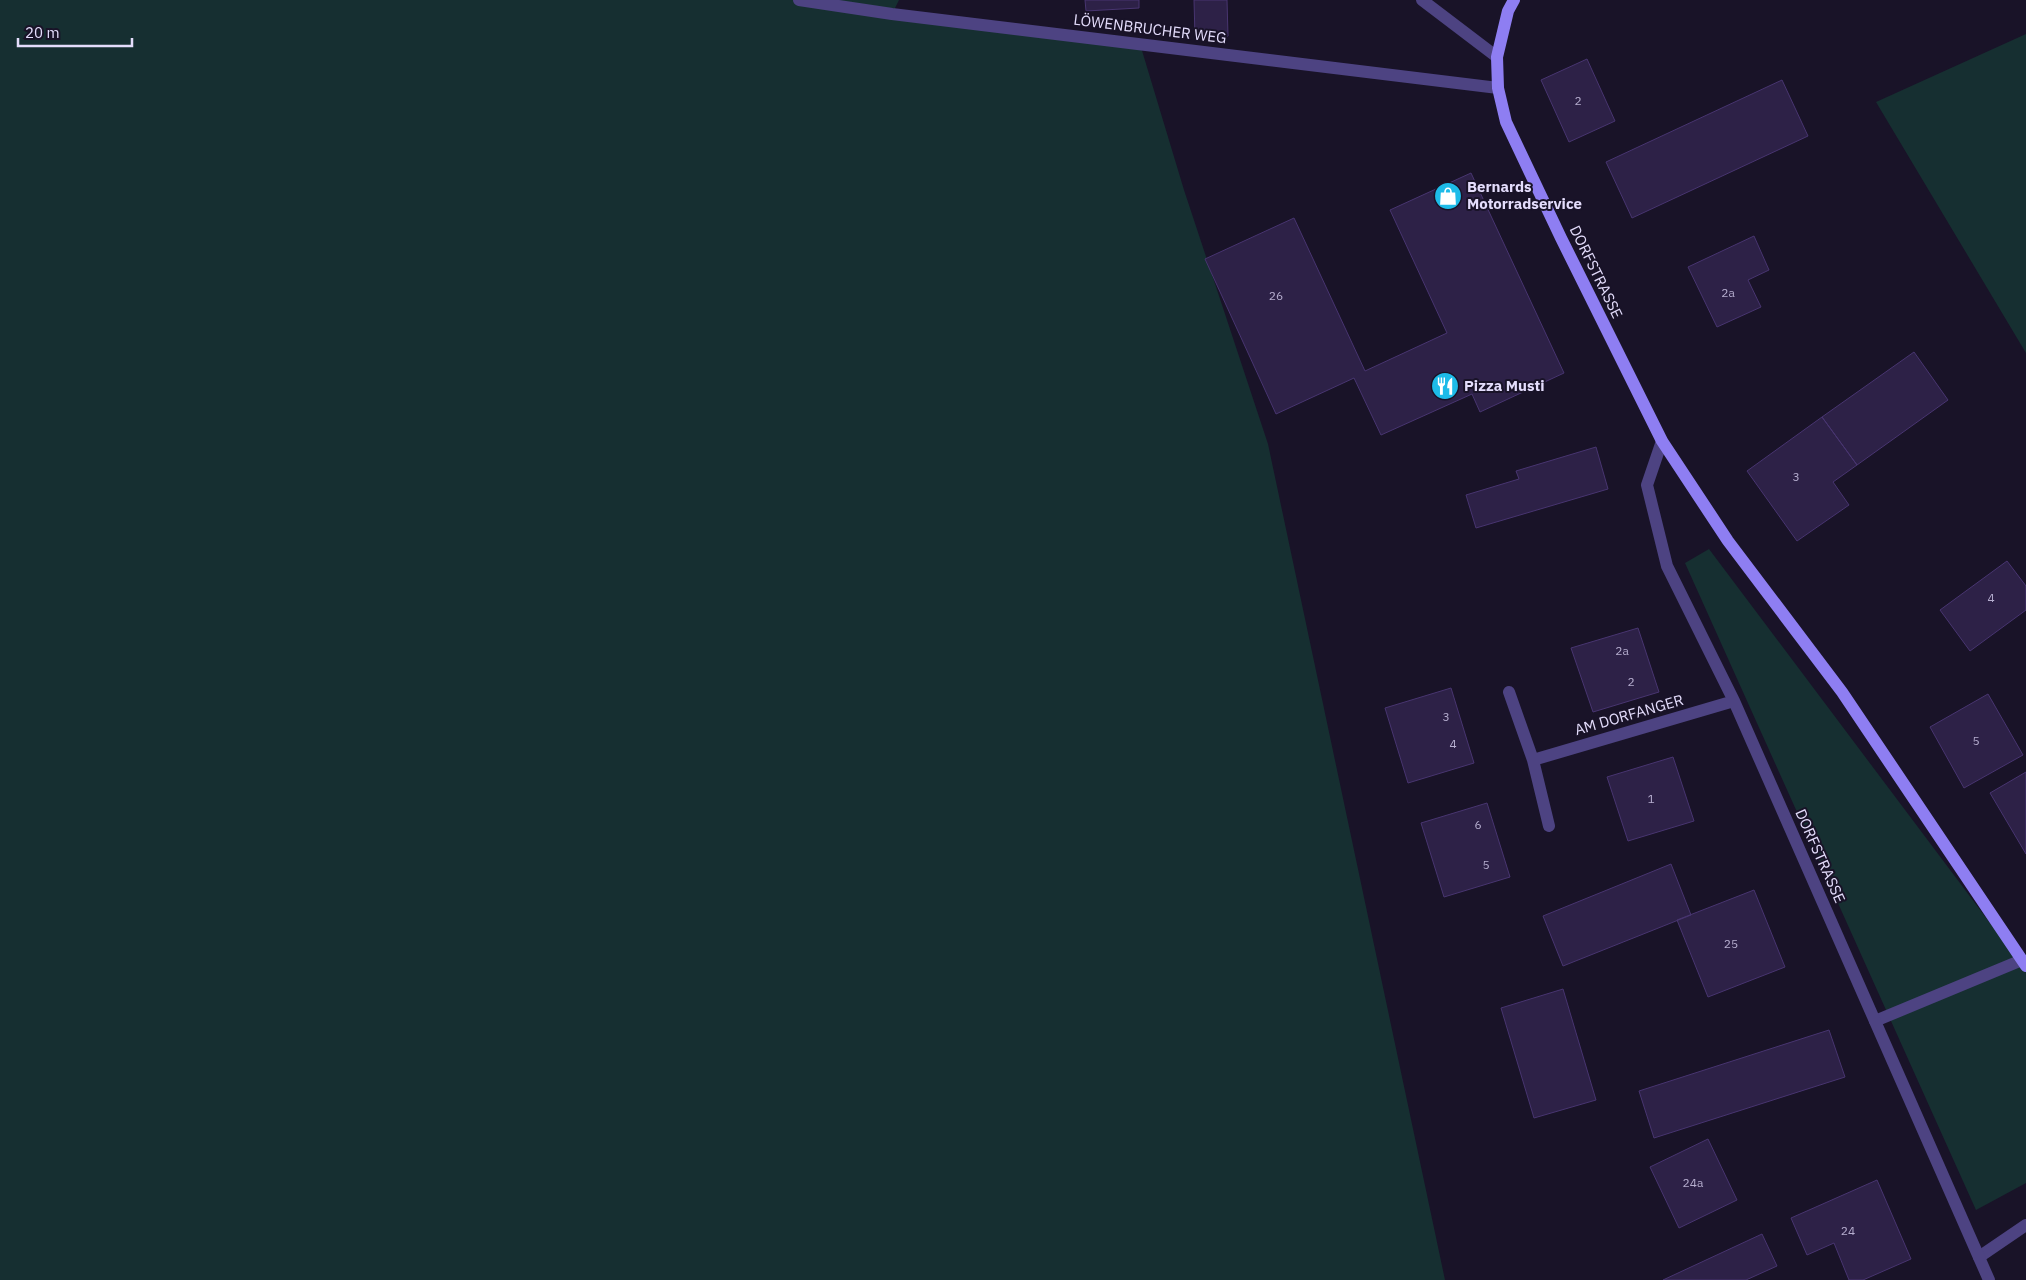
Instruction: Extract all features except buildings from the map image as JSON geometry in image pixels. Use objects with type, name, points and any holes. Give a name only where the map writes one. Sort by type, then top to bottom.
[{"type":"main road","name":"DORFSTRASSE","points":[[1514,0],[1508,11],[1497,57],[1498,88],[1506,122],[1561,238],[1662,441],[1728,541],[1842,692],[2024,963]]},
{"type":"street","name":"LÖWENBRUCHER WEG","points":[[799,0],[892,14],[1498,88]]},
{"type":"street","points":[[1422,0],[1497,57]]},
{"type":"street","name":"DORFSTRASSE","points":[[1662,441],[1647,485],[1667,566],[1734,701],[1989,1280]]},
{"type":"street","points":[[1509,692],[1533,760],[1549,826]]},
{"type":"street","name":"AM DORFANGER","points":[[1533,760],[1734,701]]},
{"type":"street","points":[[1875,1021],[2024,963]]},
{"type":"street","points":[[1979,1258],[2026,1225]]},
{"type":"green space","points":[[0,0],[899,0],[892,14],[1140,44],[1184,190],[1268,444],[1445,1280],[0,1280]]},
{"type":"green space","points":[[2026,34],[2026,353],[1876,102]]},
{"type":"green space","points":[[1709,549],[2026,971],[2026,1183],[1976,1210],[1685,563]]},
{"type":"place","name":"Bernards Motorradservice","points":[[1448,196]]},
{"type":"place","name":"Pizza Musti","points":[[1445,386]]}]
